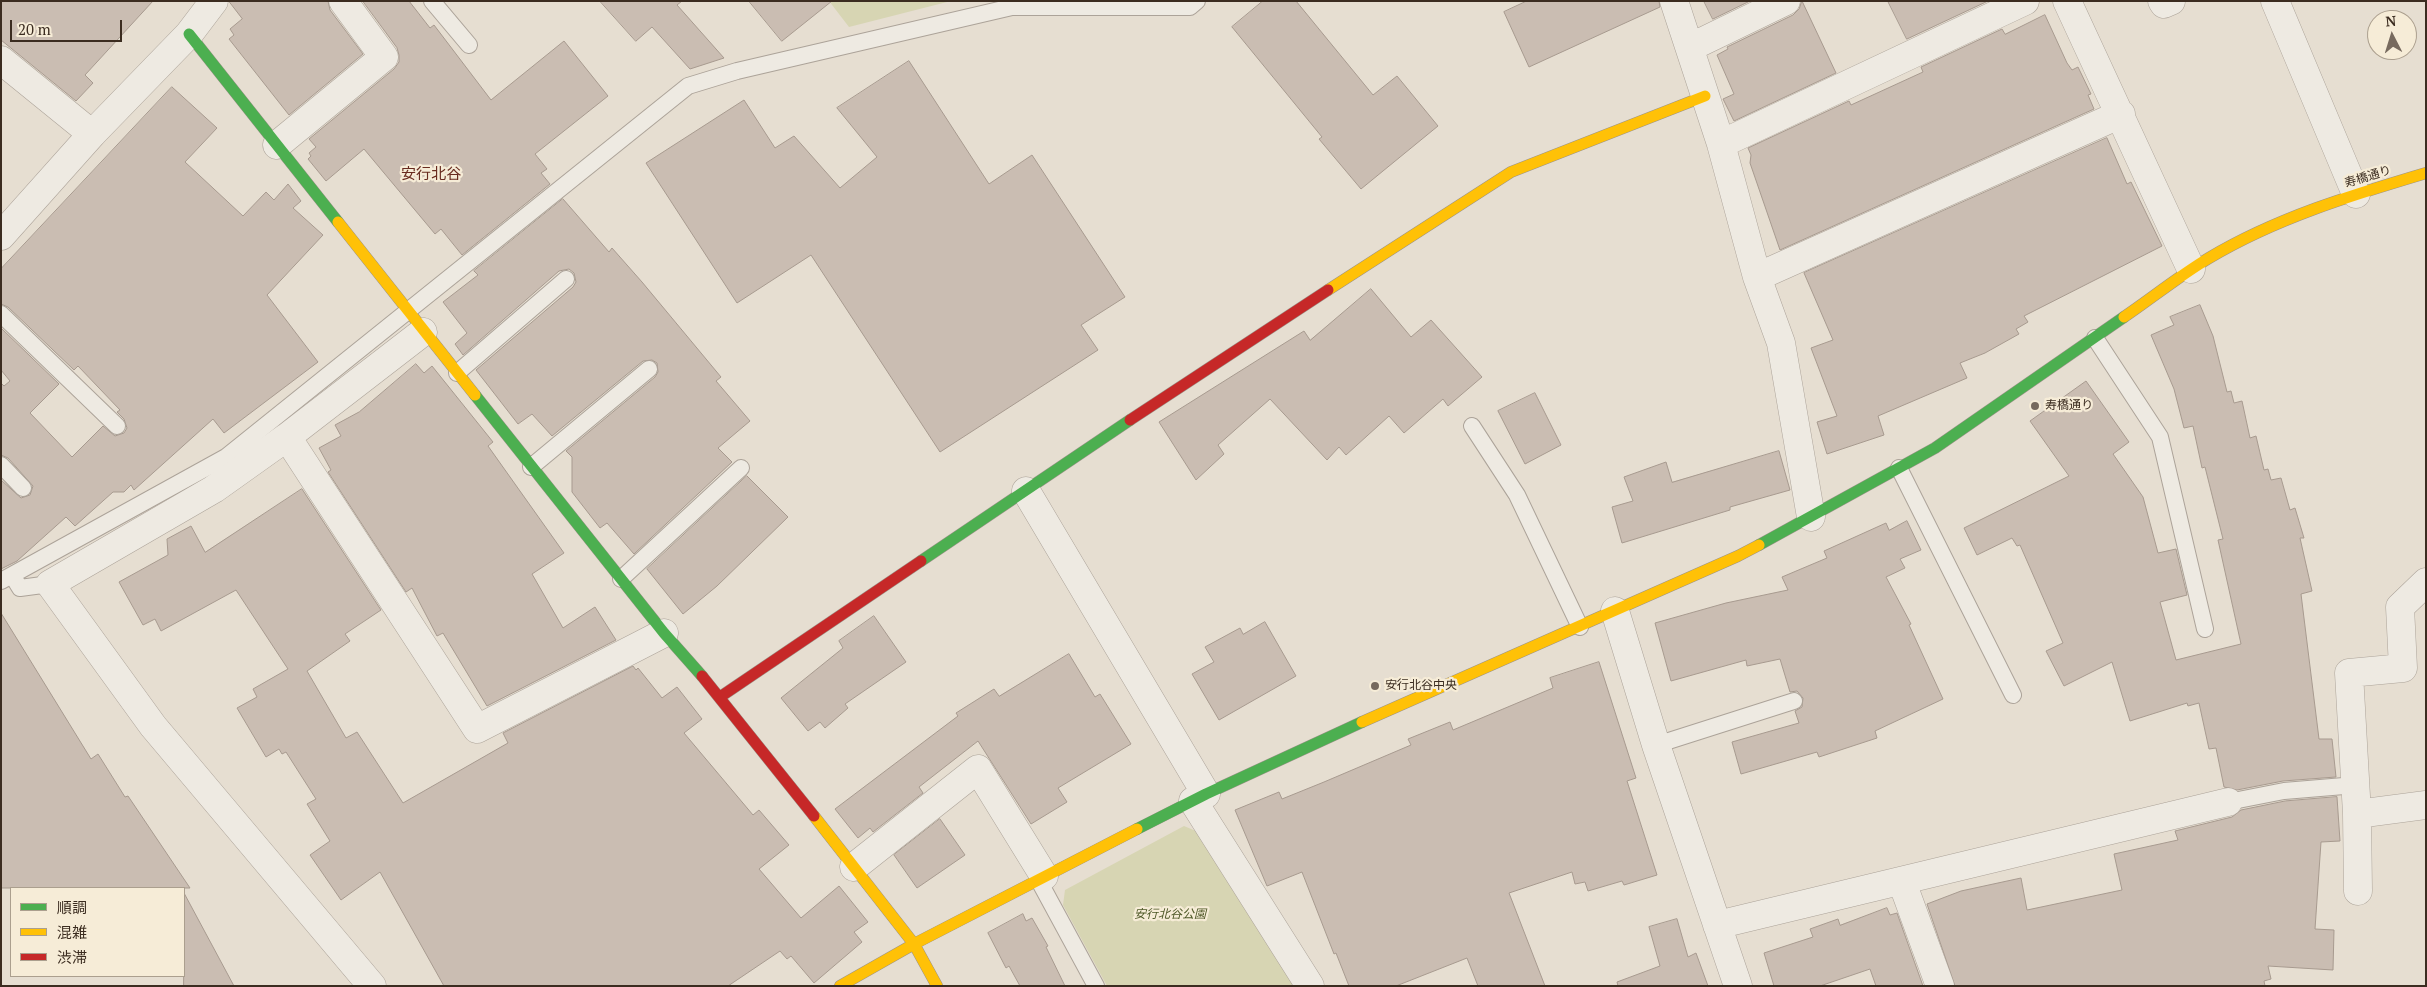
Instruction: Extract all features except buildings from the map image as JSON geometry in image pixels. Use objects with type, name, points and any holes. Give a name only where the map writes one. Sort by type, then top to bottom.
[{"type":"street","points":[[277,145],[384,57],[343,1]]},
{"type":"street","points":[[1674,1],[1691,47],[1721,144],[1757,276],[1780,343],[1811,517]]},
{"type":"street","points":[[1691,47],[1786,1]]},
{"type":"street","points":[[1721,144],[2025,1]]},
{"type":"street","points":[[2067,1],[2121,114],[2200,264]]},
{"type":"street","points":[[2162,1],[2164,4],[2170,1]]},
{"type":"street","points":[[2275,1],[2356,194]]},
{"type":"street","points":[[1,236],[92,134],[189,34],[207,4]]},
{"type":"street","points":[[189,34],[456,374],[664,633],[720,697],[854,867],[914,944],[938,986]]},
{"type":"street","points":[[1,60],[92,134]]},
{"type":"street","points":[[720,697],[1171,392],[1511,172],[1705,96]]},
{"type":"street","points":[[1757,276],[2121,114]]},
{"type":"street","name":"寿橋通り","points":[[840,986],[914,944],[1200,798],[1432,690],[1580,627],[1738,556],[1934,448],[2200,264],[2291,218],[2356,194],[2426,174]]},
{"type":"street","points":[[372,986],[153,726],[50,584],[214,489],[287,437],[417,322]]},
{"type":"street","points":[[287,437],[478,729],[664,633]]},
{"type":"street","points":[[1026,491],[1200,798],[1310,986]]},
{"type":"street","points":[[2358,891],[2356,786],[2349,673],[2403,668],[2400,607],[2426,582]]},
{"type":"street","points":[[1615,611],[1656,745],[1738,986]]},
{"type":"street","points":[[854,867],[978,769],[1041,878]]},
{"type":"street","points":[[1717,925],[2228,802]]},
{"type":"street","points":[[2357,814],[2426,805]]},
{"type":"street","points":[[1902,882],[1940,986]]},
{"type":"lane","points":[[432,1],[469,45]]},
{"type":"lane","points":[[50,584],[20,588],[7,578],[226,457],[417,322],[688,86],[737,71],[1012,7],[1190,7],[1197,1]]},
{"type":"lane","points":[[456,374],[566,279]]},
{"type":"lane","points":[[1,314],[117,426]]},
{"type":"lane","points":[[2095,338],[2160,437],[2205,629]]},
{"type":"lane","points":[[531,466],[650,369]]},
{"type":"lane","points":[[1472,426],[1517,495],[1580,627]]},
{"type":"lane","points":[[1,465],[23,488]]},
{"type":"lane","points":[[621,579],[741,468]]},
{"type":"lane","points":[[1899,468],[2013,695]]},
{"type":"lane","points":[[1656,745],[1794,701]]},
{"type":"lane","points":[[2228,802],[2284,791],[2356,786]]},
{"type":"lane","points":[[1041,878],[1096,986]]},
{"type":"green space","points":[[829,1],[951,1],[849,27]]},
{"type":"green space","name":"安行北谷公園","points":[[1184,826],[1203,834],[1295,986],[1107,986],[1063,905],[1065,890]]},
{"type":"traffic: fast","points":[[189,34],[338,222]]},
{"type":"traffic: fast","points":[[1759,545],[1935,448],[2124,317]]},
{"type":"traffic: fast","points":[[475,395],[664,633],[702,676]]},
{"type":"traffic: fast","points":[[921,561],[1130,420]]},
{"type":"traffic: fast","points":[[1137,829],[1206,794],[1362,722]]},
{"type":"traffic: slow","points":[[1328,290],[1511,172],[1705,96]]},
{"type":"traffic: slow","points":[[2124,317],[2209,258],[2261,231],[2342,199],[2426,173]]},
{"type":"traffic: slow","points":[[338,222],[475,395]]},
{"type":"traffic: slow","points":[[1362,722],[1759,545]]},
{"type":"traffic: slow","points":[[814,816],[914,944],[937,986]]},
{"type":"traffic: slow","points":[[840,986],[914,944],[1137,829]]},
{"type":"traffic: jam","points":[[1130,420],[1328,290]]},
{"type":"traffic: jam","points":[[720,697],[921,561]]},
{"type":"traffic: jam","points":[[702,676],[814,816]]},
{"type":"place","name":"寿橋通り","points":[[2035,406]]},
{"type":"place","name":"安行北谷中央","points":[[1375,686]]},
{"type":"district","name":"安行北谷","points":[[431,175]]}]
